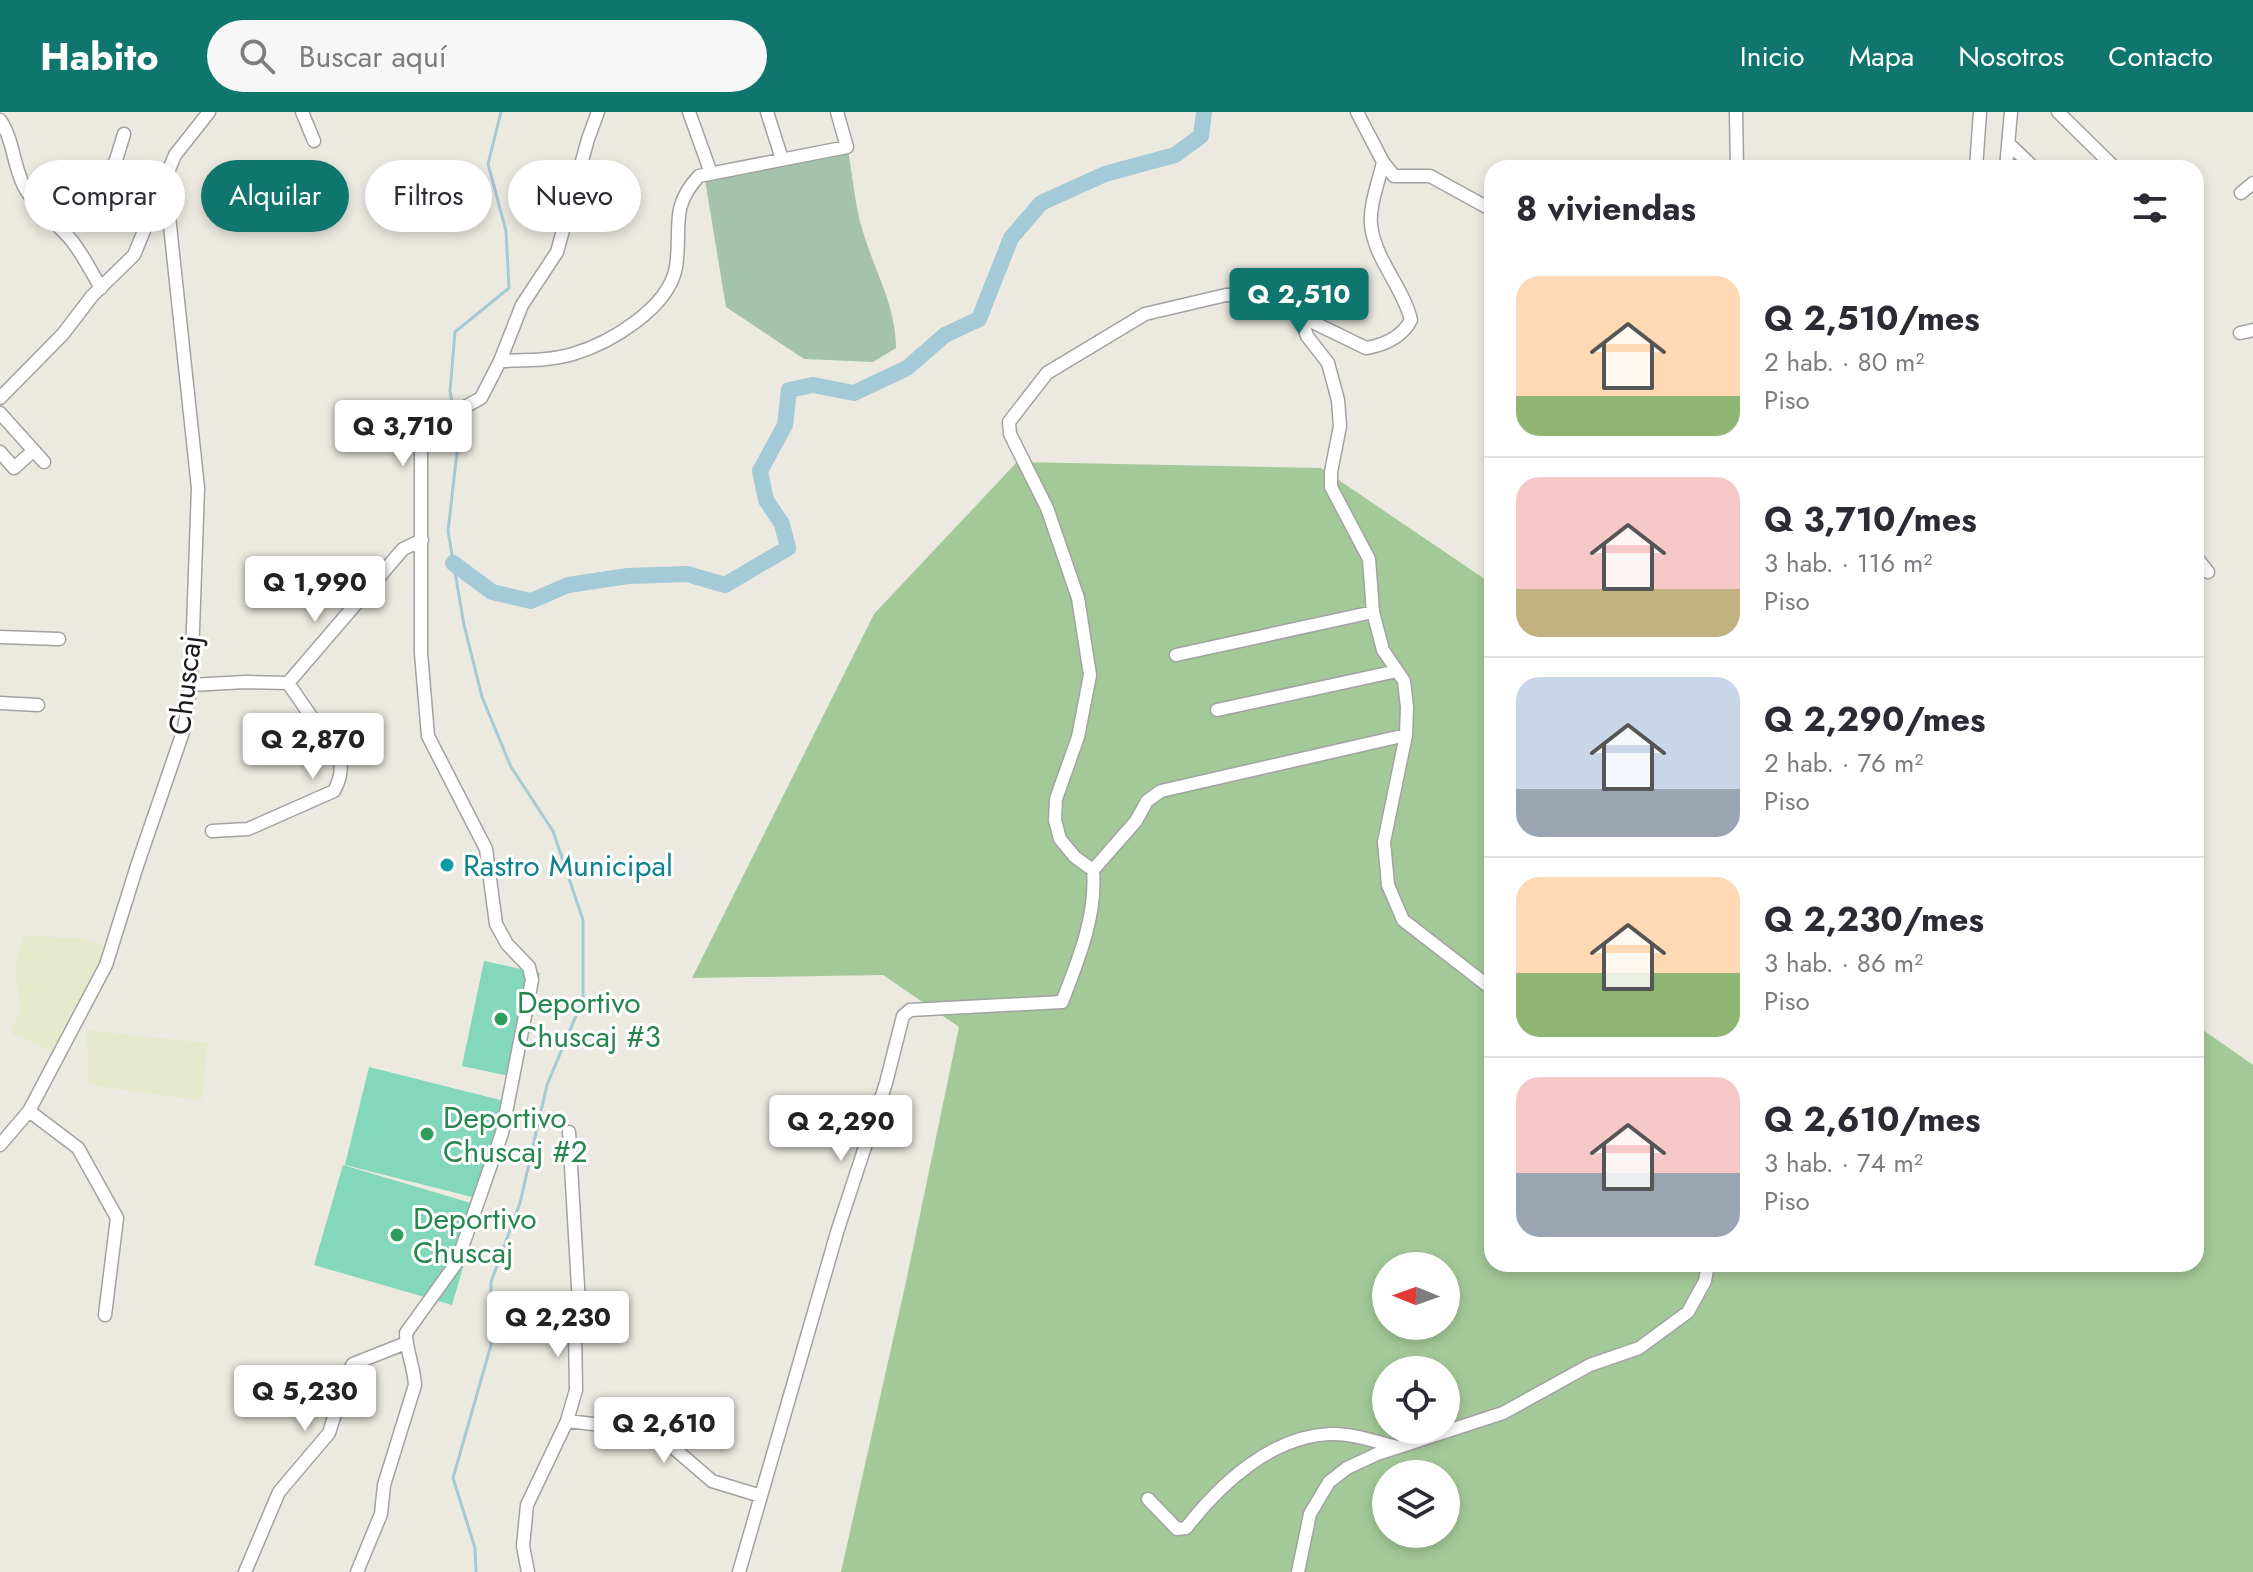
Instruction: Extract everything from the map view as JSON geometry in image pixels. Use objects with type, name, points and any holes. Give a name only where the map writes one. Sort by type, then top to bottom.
[{"type":"street","points":[[173,160],[209,112]]},
{"type":"street","points":[[302,112],[314,141]]},
{"type":"street","points":[[357,1572],[381,1514],[384,1485],[415,1385],[406,1333],[457,1262],[502,1133],[532,980],[529,967],[507,944],[496,924],[486,849],[428,736],[421,653],[421,446],[445,418],[481,398],[500,361],[522,305],[557,252],[598,112]]},
{"type":"street","points":[[689,112],[711,173]]},
{"type":"street","points":[[767,112],[782,159]]},
{"type":"street","points":[[500,361],[547,359],[573,354],[631,325],[655,308],[671,283],[675,269],[679,204],[685,190],[699,176],[847,147],[837,112]]},
{"type":"street","points":[[1357,112],[1383,162],[1394,176],[1430,176],[1484,206]]},
{"type":"street","points":[[1736,112],[1737,160]]},
{"type":"street","points":[[1977,160],[1980,112]]},
{"type":"street","points":[[2007,160],[2011,112]]},
{"type":"street","points":[[2058,112],[2107,160]]},
{"type":"street","points":[[0,120],[10,140],[24,187]]},
{"type":"street","points":[[116,160],[124,134]]},
{"type":"street","points":[[2008,143],[2026,160]]},
{"type":"street","points":[[1093,870],[1075,857],[1060,839],[1055,820],[1056,799],[1078,737],[1090,675],[1078,598],[1047,508],[1010,434],[1009,422],[1047,373],[1145,314],[1226,295],[1257,295],[1366,348],[1383,345],[1406,328],[1411,320],[1408,306],[1385,265],[1371,225],[1383,162]]},
{"type":"street","points":[[2241,193],[2253,183]]},
{"type":"street","points":[[64,232],[75,244],[101,288]]},
{"type":"street","points":[[0,398],[134,255],[144,232]]},
{"type":"street","name":"Chuscaj","points":[[0,1145],[29,1111],[106,965],[184,729],[191,685],[198,488],[171,232]]},
{"type":"street","points":[[1305,319],[1307,336],[1328,363],[1335,381],[1340,426],[1331,487],[1369,559],[1373,612],[1383,650],[1404,681],[1406,735],[1384,842],[1388,885],[1403,920],[1484,983]]},
{"type":"street","points":[[0,413],[44,462]]},
{"type":"street","points":[[0,452],[14,468],[33,451]]},
{"type":"street","points":[[288,683],[403,549],[422,540]]},
{"type":"street","points":[[2204,567],[2208,572]]},
{"type":"street","points":[[1176,655],[1373,612]]},
{"type":"street","points":[[0,637],[59,639]]},
{"type":"street","points":[[1217,710],[1397,671]]},
{"type":"street","points":[[191,685],[288,683]]},
{"type":"street","points":[[212,831],[248,829],[334,791],[338,784],[341,769],[339,757],[288,683]]},
{"type":"street","points":[[0,703],[38,705]]},
{"type":"street","points":[[739,1572],[838,1229],[886,1083],[903,1016],[910,1010],[1062,1002],[1095,891],[1093,870],[1136,821],[1147,801],[1161,791],[1406,735]]},
{"type":"street","points":[[29,1111],[78,1148],[117,1218],[105,1315]]},
{"type":"street","points":[[528,1572],[523,1546],[527,1505],[567,1421],[576,1390],[575,1331],[579,1304],[569,1132]]},
{"type":"street","points":[[1298,1572],[1310,1514],[1329,1482],[1347,1468],[1377,1454],[1503,1413],[1590,1365],[1639,1348],[1688,1312],[1707,1272]]},
{"type":"street","points":[[245,1572],[279,1492],[329,1433],[353,1364],[406,1343]]},
{"type":"street","points":[[567,1421],[654,1431],[712,1481],[761,1496]]},
{"type":"street","points":[[1148,1499],[1177,1529],[1186,1528],[1230,1480],[1274,1448],[1304,1436],[1334,1433],[1402,1447]]},
{"type":"green space","points":[[848,150],[861,225],[893,319],[896,348],[873,362],[804,359],[726,307],[704,174]]},
{"type":"green space","points":[[1017,462],[1321,468],[1484,579],[1484,1272],[2204,1272],[2204,1031],[2253,1065],[2253,1572],[841,1572],[959,1027],[883,975],[692,978],[874,614]]},
{"type":"green space","points":[[24,935],[87,939],[108,947],[60,1055],[11,1033],[20,1011],[15,963]]},
{"type":"green space","name":"Deportivo Chuscaj #3","points":[[484,961],[540,973],[518,1078],[462,1066]]},
{"type":"green space","points":[[86,1030],[208,1043],[202,1101],[89,1085]]},
{"type":"green space","name":"Deportivo Chuscaj #2","points":[[369,1067],[508,1102],[484,1200],[345,1165]]},
{"type":"green space","name":"Deportivo Chuscaj","points":[[343,1165],[481,1206],[452,1305],[314,1265]]},
{"type":"waterway","points":[[453,408],[450,391],[455,332],[509,288],[506,231],[488,164],[501,112]]},
{"type":"waterway","points":[[453,563],[492,592],[531,601],[568,585],[628,576],[687,574],[725,585],[788,548],[782,524],[766,500],[760,471],[785,425],[789,390],[813,385],[854,393],[907,368],[945,335],[979,319],[1011,238],[1041,203],[1105,174],[1175,155],[1201,136],[1204,112]]},
{"type":"waterway","points":[[454,416],[458,444],[448,531],[464,625],[482,697],[511,767],[553,831],[583,920],[583,999],[547,1085],[520,1203],[491,1282],[491,1345],[453,1478],[475,1548],[476,1572]]},
{"type":"place","name":"Rastro Municipal","points":[[447,865]]},
{"type":"place","name":"Deportivo Chuscaj #3","points":[[501,1019]]},
{"type":"place","name":"Deportivo Chuscaj #2","points":[[427,1134]]},
{"type":"place","name":"Deportivo Chuscaj","points":[[397,1235]]}]
